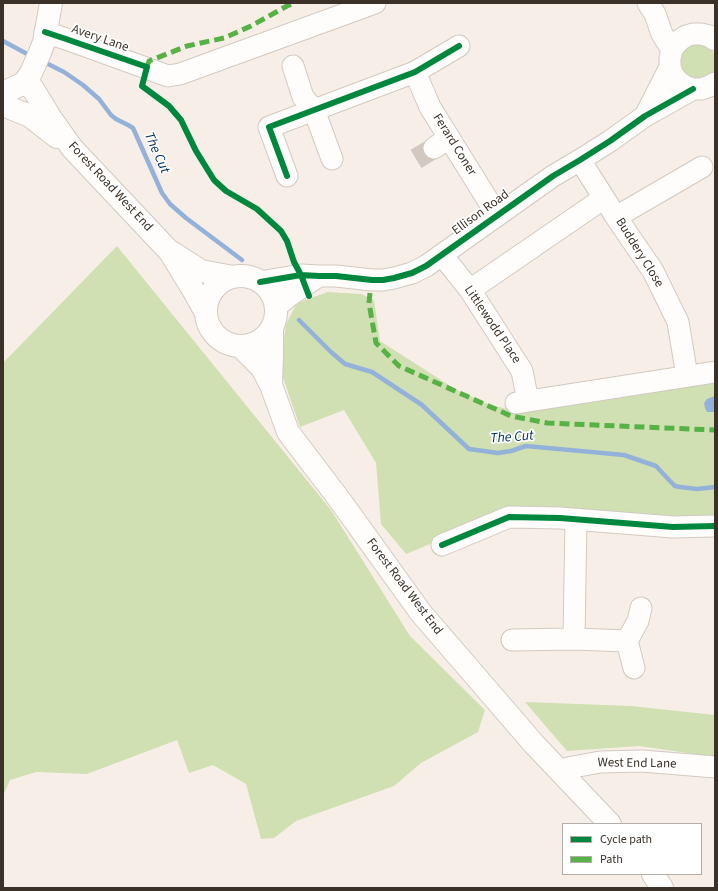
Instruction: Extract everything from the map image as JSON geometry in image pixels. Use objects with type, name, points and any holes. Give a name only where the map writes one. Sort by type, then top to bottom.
[{"type":"main road","points":[[3,93],[26,81],[31,73],[41,50],[51,3]]},
{"type":"main road","name":"Forest Road West End","points":[[26,81],[33,89],[50,117],[72,148],[170,252],[206,313]]},
{"type":"main road","points":[[3,105],[30,116],[72,148]]},
{"type":"main road","name":"Forest Road West End","points":[[170,252],[201,271],[233,277]]},
{"type":"main road","points":[[243,276],[255,278],[265,285],[273,295],[277,313],[274,325],[268,336],[253,345],[241,347],[229,345],[218,339],[210,329],[206,313],[207,301],[213,290],[222,282],[233,277],[243,276]]},
{"type":"main road","name":"Forest Road West End","points":[[271,385],[272,330]]},
{"type":"main road","name":"Forest Road West End","points":[[241,347],[262,368],[271,385],[288,432],[421,613],[534,744],[609,823]]},
{"type":"main road","points":[[654,875],[662,888]]},
{"type":"street","name":"Avery Lane","points":[[44,37],[66,39],[147,67],[168,76],[180,74],[375,3]]},
{"type":"street","points":[[651,8],[662,34],[676,51]]},
{"type":"street","points":[[708,87],[685,86],[673,75],[676,51],[693,34],[713,36]]},
{"type":"street","points":[[287,176],[269,127],[415,72],[459,46]]},
{"type":"street","name":"Ellison Road","points":[[645,116],[676,51]]},
{"type":"street","points":[[293,66],[303,97],[314,110],[332,159]]},
{"type":"street","name":"Ferard Coner","points":[[415,72],[430,107],[442,143],[497,215]]},
{"type":"street","name":"Ellison Road","points":[[260,282],[301,275],[336,276],[377,280],[394,278],[419,270],[553,176],[580,160],[645,116],[708,87]]},
{"type":"street","name":"Buddery Close","points":[[580,160],[616,217],[653,271],[678,322],[687,376]]},
{"type":"street","points":[[616,217],[702,167]]},
{"type":"street","points":[[470,290],[604,198]]},
{"type":"street","name":"Littlewodd Place","points":[[442,255],[470,290],[522,371],[522,402],[687,376]]},
{"type":"street","points":[[276,307],[289,296],[319,276]]},
{"type":"street","points":[[687,376],[715,372]]},
{"type":"street","points":[[442,545],[509,517],[576,519],[673,527],[715,526]]},
{"type":"street","points":[[574,639],[576,519]]},
{"type":"street","points":[[634,668],[627,642],[638,621],[641,608]]},
{"type":"street","points":[[512,640],[574,639],[627,642]]},
{"type":"street","name":"West End Lane","points":[[561,773],[568,768],[600,762],[642,762],[715,767]]},
{"type":"green space","points":[[695,44],[701,44],[711,49],[716,62],[711,75],[701,80],[695,80],[685,75],[680,65],[680,59],[685,49]]},
{"type":"green space","points":[[117,246],[331,510],[410,636],[485,710],[478,732],[421,763],[394,786],[296,821],[274,838],[261,839],[246,784],[213,765],[189,773],[177,740],[87,774],[36,772],[10,780],[3,796],[3,363]]},
{"type":"green space","points":[[328,292],[361,294],[374,300],[380,341],[455,389],[490,405],[521,412],[715,380],[715,518],[674,519],[513,510],[406,554],[381,524],[376,463],[344,410],[300,427],[280,369],[286,324],[297,303]]},
{"type":"green space","points":[[525,702],[631,706],[715,715],[715,757],[639,746],[567,751]]},
{"type":"water","points":[[715,396],[715,412],[707,412],[704,403],[707,399]]},
{"type":"waterway","name":"The Cut","points":[[3,41],[31,56]]},
{"type":"waterway","name":"The Cut","points":[[42,61],[64,72],[83,85],[99,99],[111,115],[133,128],[162,193],[170,204],[186,218],[242,260]]},
{"type":"waterway","name":"The Cut","points":[[299,320],[345,364],[372,372],[422,405],[469,449],[498,453],[511,451],[526,446],[624,455],[656,466],[675,486],[697,489],[715,487]]},
{"type":"tunnel","points":[[416,159],[434,148]]},
{"type":"marked path","points":[[147,67],[149,61],[187,46],[224,38],[251,26],[294,3]]},
{"type":"marked path","points":[[370,293],[369,303],[376,343],[399,366],[511,416],[547,423],[715,430]]},
{"type":"cycle path","points":[[45,32],[147,67],[142,86],[169,106],[181,120],[196,151],[214,180],[226,191],[257,209],[281,231],[287,241],[294,262],[309,296]]},
{"type":"cycle path","points":[[287,176],[269,127],[415,72],[459,46]]},
{"type":"cycle path","points":[[260,282],[301,275],[383,280],[412,273],[426,266],[553,176],[610,141],[645,116],[693,89]]},
{"type":"cycle path","points":[[442,545],[509,517],[560,518],[673,527],[715,526]]}]
